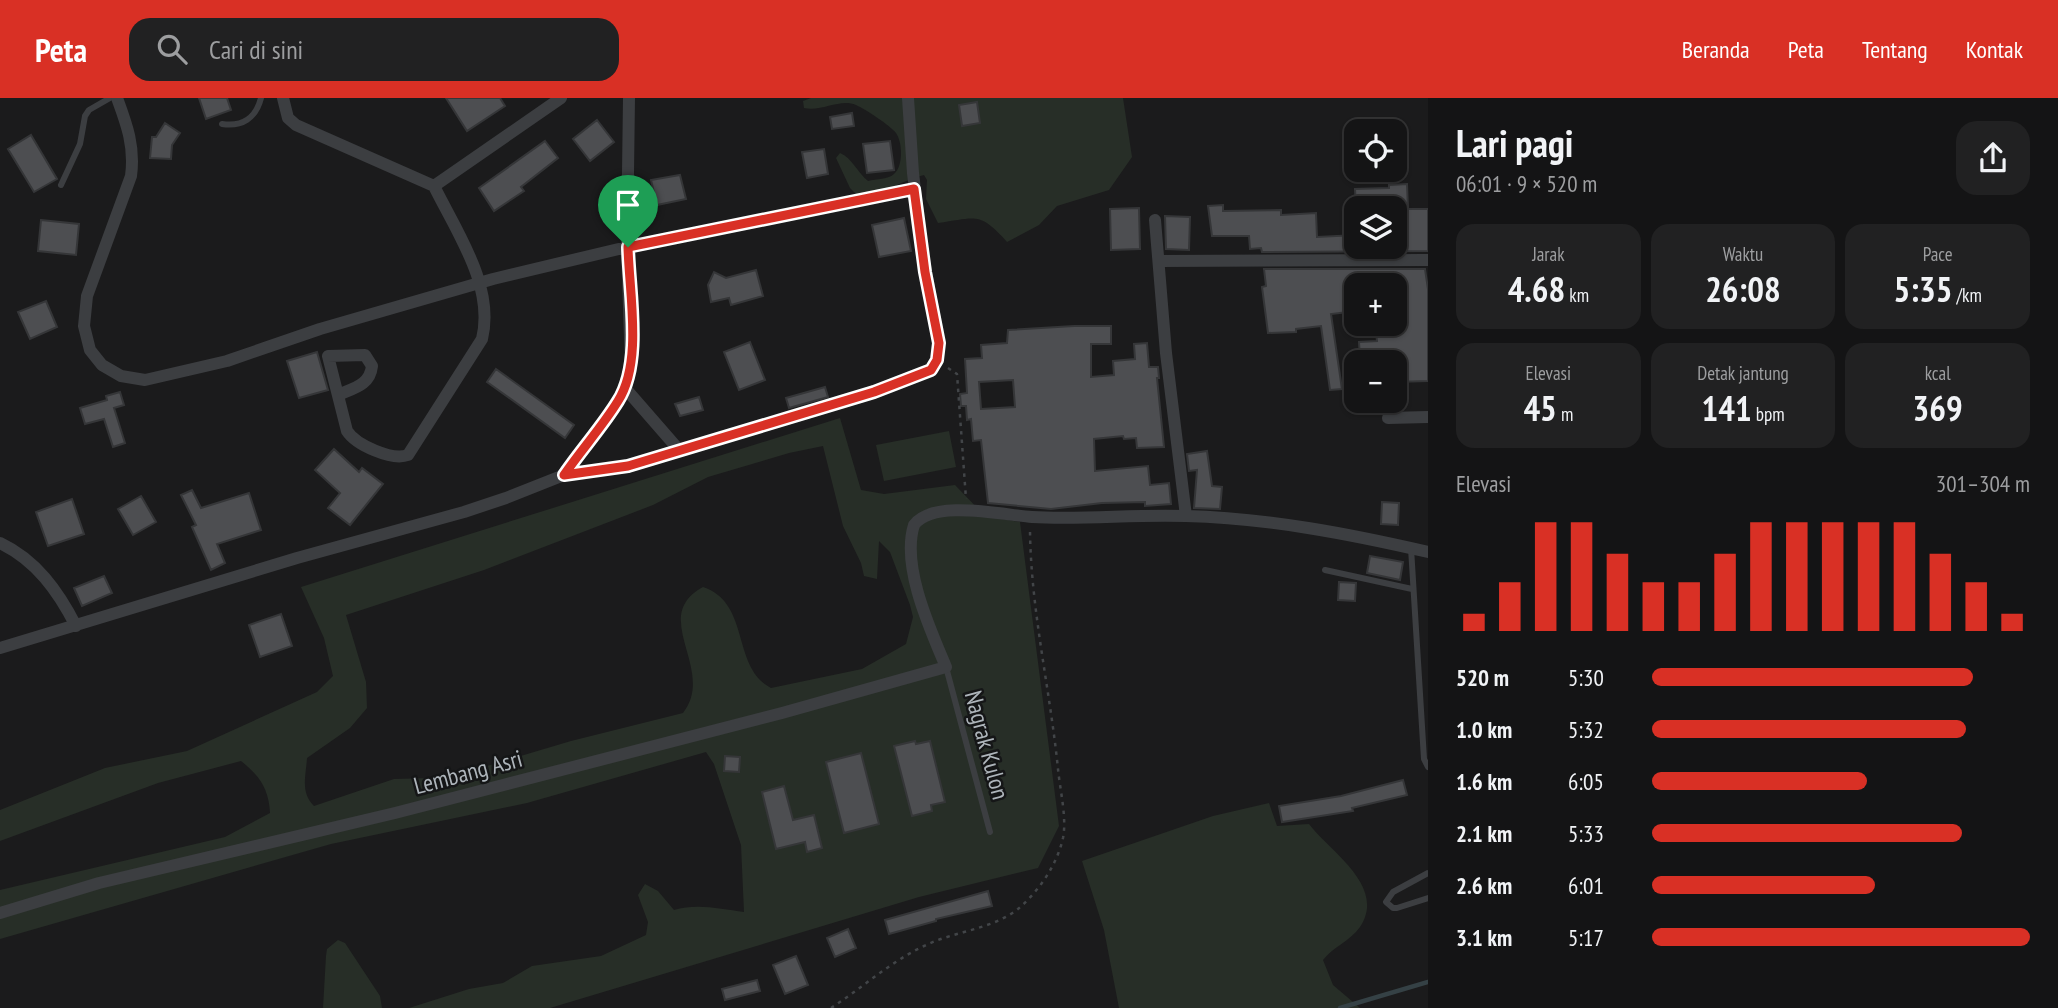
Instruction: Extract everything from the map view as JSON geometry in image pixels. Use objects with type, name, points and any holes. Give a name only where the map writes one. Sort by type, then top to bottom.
[{"type":"street","points":[[117,98],[131,136],[131,176],[83,313],[86,339],[95,358],[112,372],[132,379],[145,380],[192,371],[320,329],[481,283],[628,247],[914,189]]},
{"type":"street","points":[[283,98],[283,108],[296,125],[434,186],[481,283],[484,329],[482,339],[413,452],[395,457],[354,439],[347,431],[338,395]]},
{"type":"street","points":[[434,186],[561,98]]},
{"type":"street","points":[[564,475],[625,388],[631,368],[628,247],[629,98]]},
{"type":"street","points":[[0,648],[297,558],[464,512],[564,475],[628,466],[874,392],[931,370],[937,360],[939,343],[925,272],[914,189],[908,98]]},
{"type":"street","points":[[1155,220],[1166,353],[1186,516]]},
{"type":"street","points":[[1159,261],[1428,260]]},
{"type":"street","points":[[625,388],[679,450]]},
{"type":"street","points":[[1388,418],[1428,416]]},
{"type":"street","points":[[946,667],[913,572],[910,548],[912,530],[918,520],[925,516],[966,511],[1033,517],[1186,516],[1287,526],[1428,552]]},
{"type":"street","points":[[0,543],[31,562],[50,583],[76,626]]},
{"type":"street","name":"Lembang Asri","points":[[0,913],[99,883],[395,813],[782,713],[946,667]]},
{"type":"lane","points":[[61,185],[80,144],[85,116],[89,110],[110,98]]},
{"type":"lane","points":[[222,124],[233,126],[244,123],[253,116],[261,98]]},
{"type":"lane","points":[[1410,548],[1424,759],[1428,767]]},
{"type":"lane","points":[[1325,570],[1412,589]]},
{"type":"lane","name":"Nagrak Kulon","points":[[946,667],[990,832]]},
{"type":"lane","points":[[1428,873],[1393,892],[1386,902],[1397,908],[1428,898]]},
{"type":"path","points":[[931,370],[950,368],[957,374],[966,511]]},
{"type":"path","points":[[831,1008],[887,967],[922,947],[1000,920],[1017,909],[1044,881],[1059,851],[1064,836],[1063,820],[1055,739],[1034,607],[1030,532],[1033,517]]},
{"type":"shaded area","points":[[811,98],[1123,98],[1132,157],[1109,190],[1057,206],[1039,225],[1007,242],[990,225],[977,219],[938,223],[926,199],[927,180],[924,175],[877,194],[859,197],[850,188],[836,158],[840,153],[844,155],[868,181],[889,177],[897,171],[900,161],[898,137],[889,126],[850,103],[804,108],[803,101]]},
{"type":"shaded area","points":[[840,418],[861,490],[884,494],[955,485],[985,516],[1020,522],[1059,826],[1038,868],[919,897],[550,1008],[409,1008],[469,989],[503,983],[532,966],[601,956],[646,935],[648,922],[638,895],[645,884],[658,891],[674,910],[700,907],[744,912],[741,845],[714,764],[706,752],[527,803],[331,844],[0,939],[0,890],[225,837],[270,813],[268,797],[262,783],[241,761],[158,783],[0,841],[0,810],[105,768],[187,751],[317,692],[333,676],[324,638],[301,587]],"holes":[[[823,446],[843,526],[861,563],[864,576],[877,579],[879,541],[890,552],[913,617],[906,644],[862,669],[771,688],[750,666],[728,607],[718,595],[703,587],[688,599],[681,613],[681,628],[693,679],[691,696],[683,713],[571,741],[477,769],[433,778],[394,779],[314,806],[310,801],[305,784],[307,758],[350,728],[367,708],[366,682],[346,615],[484,570],[653,505],[708,477]]]},
{"type":"shaded area","points":[[949,431],[956,467],[884,481],[876,445]]},
{"type":"shaded area","points":[[1269,803],[1277,826],[1309,824],[1361,884],[1366,898],[1366,912],[1360,927],[1323,960],[1333,985],[1360,1008],[1119,1008],[1104,930],[1082,861],[1213,816]]},
{"type":"shaded area","points":[[338,940],[345,943],[380,996],[382,1008],[323,1008],[327,949]]},
{"type":"building","points":[[199,98],[227,98],[231,110],[206,119]]},
{"type":"building","points":[[446,98],[500,98],[505,106],[467,131]]},
{"type":"building","points":[[977,102],[980,123],[962,126],[959,105]]},
{"type":"building","points":[[852,113],[854,126],[832,129],[830,117]]},
{"type":"building","points":[[597,120],[614,142],[590,161],[573,139]]},
{"type":"building","points":[[165,123],[180,133],[172,145],[171,159],[150,158],[152,137],[156,137]]},
{"type":"building","points":[[31,135],[57,179],[34,192],[8,149]]},
{"type":"building","points":[[545,141],[558,158],[521,187],[524,191],[494,211],[479,188]]},
{"type":"building","points":[[890,141],[894,170],[867,173],[863,144]]},
{"type":"building","points":[[824,149],[828,174],[807,178],[802,152]]},
{"type":"building","points":[[680,175],[686,199],[657,205],[651,180]]},
{"type":"building","points":[[1407,184],[1408,209],[1428,209],[1428,251],[1407,251],[1407,196],[1355,196],[1355,189],[1389,188],[1389,185]]},
{"type":"building","points":[[1223,205],[1223,211],[1281,210],[1281,215],[1316,213],[1317,237],[1344,236],[1344,252],[1262,252],[1261,248],[1250,249],[1249,236],[1212,236],[1208,206]]},
{"type":"building","points":[[1139,208],[1140,249],[1111,250],[1110,209]]},
{"type":"building","points":[[1165,216],[1190,217],[1189,250],[1166,249]]},
{"type":"building","points":[[904,218],[911,251],[879,257],[872,225]]},
{"type":"building","points":[[41,220],[79,224],[76,255],[38,251]]},
{"type":"building","points":[[1264,269],[1425,269],[1428,289],[1428,381],[1407,382],[1407,350],[1360,350],[1359,342],[1377,341],[1376,336],[1407,336],[1407,273],[1344,273],[1344,312],[1331,314],[1342,389],[1330,390],[1321,326],[1296,329],[1296,332],[1268,333],[1262,287],[1266,286]]},
{"type":"building","points":[[756,270],[763,296],[731,305],[729,298],[711,302],[708,285],[714,272],[726,278]]},
{"type":"building","points":[[46,301],[57,327],[30,339],[18,312]]},
{"type":"building","points":[[1111,326],[1111,344],[1091,344],[1091,377],[1114,375],[1113,361],[1135,359],[1134,344],[1147,343],[1149,367],[1158,367],[1164,447],[1137,448],[1136,438],[1124,439],[1123,436],[1094,439],[1095,471],[1148,466],[1150,485],[1169,483],[1171,504],[1145,506],[1145,502],[1102,503],[1051,509],[988,503],[981,440],[973,441],[971,419],[967,420],[966,406],[961,406],[960,394],[967,393],[965,359],[982,358],[981,345],[1007,343],[1008,330]],"holes":[[[1013,380],[1015,407],[981,409],[979,382]]]},
{"type":"building","points":[[750,342],[765,380],[739,390],[724,352]]},
{"type":"building","points":[[317,352],[328,390],[299,398],[287,361]]},
{"type":"building","points":[[496,369],[574,425],[565,438],[487,382]]},
{"type":"building","points":[[825,387],[828,397],[789,408],[786,398]]},
{"type":"building","points":[[120,392],[124,405],[114,408],[125,443],[113,447],[104,419],[85,424],[80,408],[107,400],[106,396]]},
{"type":"building","points":[[699,397],[703,410],[680,416],[675,404]]},
{"type":"building","points":[[334,449],[359,472],[362,468],[383,484],[350,525],[328,508],[340,493],[315,470]]},
{"type":"building","points":[[1207,451],[1212,486],[1222,487],[1220,509],[1194,508],[1197,470],[1189,471],[1187,454]]},
{"type":"building","points":[[192,490],[201,508],[249,493],[261,530],[217,544],[225,563],[211,570],[192,527],[196,525],[181,495]]},
{"type":"building","points":[[141,496],[156,522],[133,535],[118,509]]},
{"type":"building","points":[[72,499],[84,534],[48,546],[36,512]]},
{"type":"building","points":[[1382,502],[1399,503],[1398,525],[1381,524]]},
{"type":"building","points":[[1370,556],[1403,562],[1400,580],[1367,573]]},
{"type":"building","points":[[104,576],[112,593],[82,606],[74,588]]},
{"type":"building","points":[[1339,582],[1356,583],[1355,601],[1338,600]]},
{"type":"building","points":[[281,614],[292,646],[260,657],[249,625]]},
{"type":"building","points":[[915,741],[916,744],[930,741],[945,802],[931,805],[932,811],[912,816],[894,746]]},
{"type":"building","points":[[861,753],[879,824],[844,833],[826,762]]},
{"type":"building","points":[[725,756],[740,757],[739,772],[724,771]]},
{"type":"building","points":[[1403,780],[1407,795],[1352,808],[1353,811],[1282,822],[1279,806],[1341,796]]},
{"type":"building","points":[[784,786],[793,820],[814,815],[822,848],[807,852],[805,842],[776,849],[762,792]]},
{"type":"building","points":[[988,891],[992,906],[936,919],[889,934],[885,920]]},
{"type":"building","points":[[848,929],[856,948],[835,957],[827,938]]},
{"type":"building","points":[[796,956],[808,985],[785,994],[773,965]]},
{"type":"building","points":[[757,980],[760,991],[725,1000],[722,989]]},
{"type":"waterway","points":[[1340,1008],[1428,982]]},
{"type":"route","points":[[914,189],[925,272],[939,343],[937,360],[931,370],[874,392],[628,466],[564,475],[618,401],[629,377],[632,347],[628,247],[914,189]]}]
